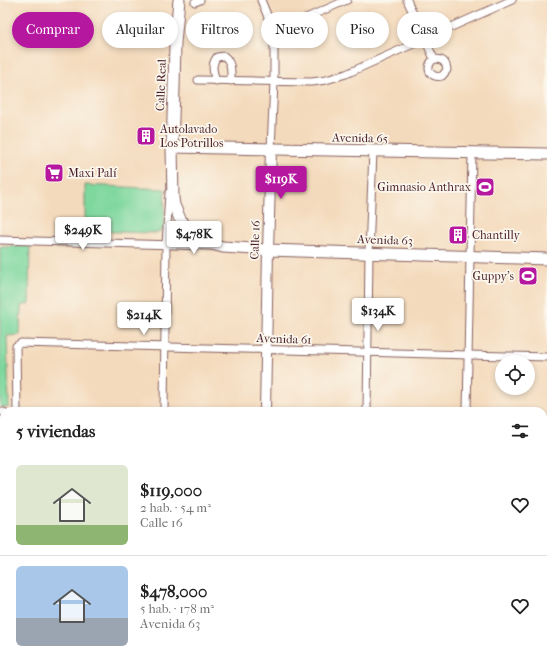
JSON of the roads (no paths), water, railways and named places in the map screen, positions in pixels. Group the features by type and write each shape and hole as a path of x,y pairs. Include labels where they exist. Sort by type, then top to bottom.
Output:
{"main road":[{"name":"Calle Real","path":"172,147 175,43 179,0"},
{"name":"Avenida 65","path":"172,147 547,154"},
{"name":"Avenida 63","path":"172,147 173,198 177,212 184,225 195,235 208,243 223,246 268,250 547,259"}],"street":[{"name":"Calle 16","path":"261,0 266,12"},
{"path":"320,12 347,0"},
{"path":"407,0 412,12"},
{"path":"452,27 512,0"},
{"name":"Calle 16","path":"265,407 274,48"},
{"path":"198,80 312,82 326,80 346,74 404,48"},
{"path":"428,48 434,59"},
{"path":"216,81 213,64 217,56 224,56 229,60 232,81"},
{"path":"164,407 166,245 172,147"},
{"path":"367,407 369,253 373,151"},
{"path":"467,407 472,153"},
{"name":"Avenida 63","path":"0,240 223,246"},
{"name":"Avenida 61","path":"17,407 16,346 21,343 547,357"}],"place":[{"name":"Autolavado Los Potrillos","path":"146,136"},
{"name":"Maxi Palí","path":"54,173"},
{"name":"Gimnasio Anthrax","path":"485,187"},
{"name":"Chantilly","path":"458,235"},
{"name":"Guppy's","path":"528,276"}]}
